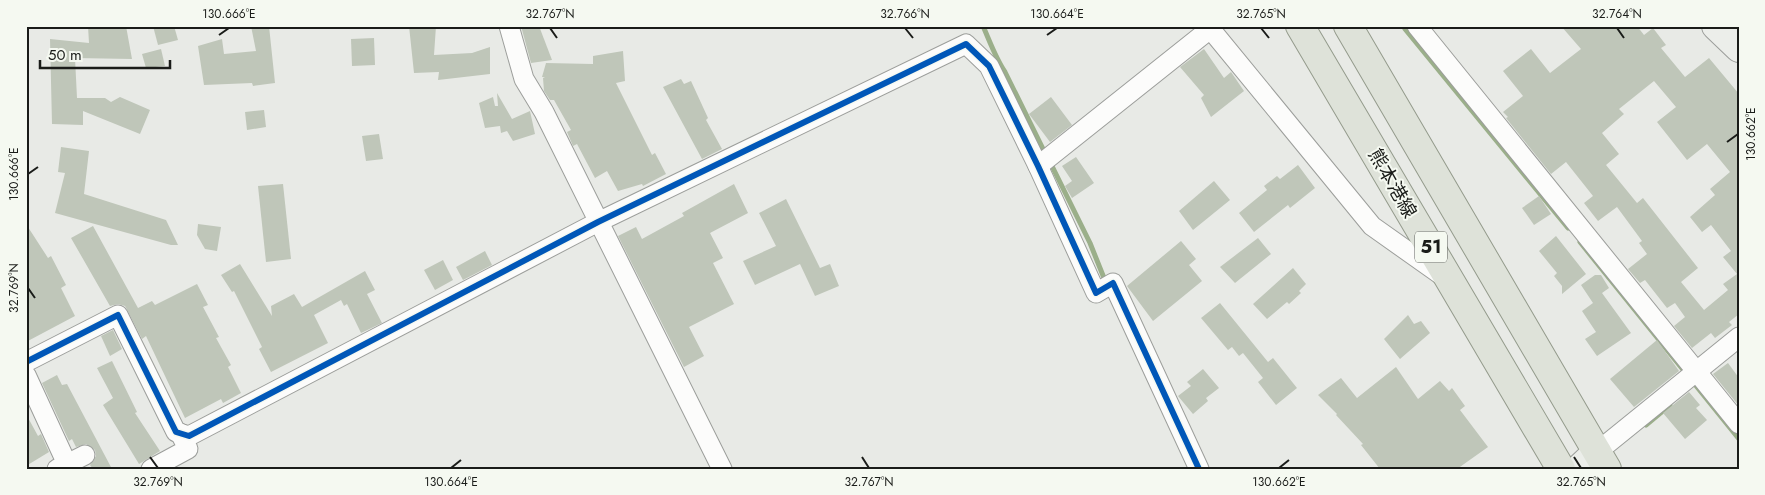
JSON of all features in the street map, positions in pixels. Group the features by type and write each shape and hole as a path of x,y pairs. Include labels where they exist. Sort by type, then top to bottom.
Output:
{"main road":[{"name":"熊本港線","path":"1300,26 1561,469"},
{"name":"51","path":"1348,26 1594,463"},
{"path":"1716,26 1739,48"}],"street":[{"path":"509,26 524,79 544,112 722,469"},
{"path":"1417,26 1739,424"},
{"path":"1038,166 1209,28 1372,226 1451,282"},
{"path":"26,362 118,315 176,432 189,436 598,222 966,44 989,66 1038,166 1096,293 1113,283 1199,469"},
{"path":"1594,463 1696,371 1739,337"},
{"path":"26,375 62,466 85,455"},
{"path":"151,469 188,449 180,433"}],"building":[{"path":"88,26 126,26 132,59 75,58 77,98 105,98 111,102 120,97 150,110 140,134 83,111 83,125 52,124 50,39 89,43"},
{"path":"153,26 174,26 178,40 158,45"},
{"path":"251,26 269,26 275,83 253,86 252,83 204,85 198,46 222,39 224,54 256,51"},
{"path":"409,26 436,26 434,55 472,53 490,47 490,74 438,80 439,72 414,73"},
{"path":"521,26 539,26 552,60 531,63"},
{"path":"1561,26 1637,26 1644,35 1653,28 1666,45 1661,48 1685,77 1709,58 1739,94 1739,314 1729,322 1732,325 1715,338 1711,333 1692,348 1674,326 1685,317 1675,303 1667,308 1645,280 1640,283 1628,269 1647,254 1639,243 1642,241 1617,207 1598,221 1584,203 1593,196 1566,162 1551,174 1503,112 1523,96 1503,71 1531,49 1550,73 1581,49","holes":["1654,81 1676,107 1657,122 1687,160 1707,144 1730,172 1710,189 1715,195 1690,217 1702,232 1711,225 1731,251 1723,257 1737,274 1723,284 1728,290 1704,310 1681,282 1698,268 1643,198 1637,203 1606,165 1619,154 1602,133 1624,114 1619,109"]},
{"path":"374,38 375,65 352,66 351,39"},
{"path":"161,49 165,66 146,68 142,54"},
{"path":"1204,49 1224,78 1231,72 1244,91 1211,117 1201,98 1204,95 1180,67"},
{"path":"623,51 625,81 616,83 652,155 655,153 666,174 643,186 642,184 618,191 607,171 595,178 577,144 573,146 567,132 571,130 554,100 550,100 544,91 543,78 545,77 542,77 546,63 593,64 593,56"},
{"path":"681,79 684,84 691,81 708,118 706,120 722,149 702,159 663,87"},
{"path":"497,93 512,119 530,111 535,134 513,141 507,131 501,133 500,126 485,128 479,103 493,97 495,106 498,106"},
{"path":"1051,97 1072,125 1050,142 1029,114"},
{"path":"264,110 266,127 247,130 245,112"},
{"path":"379,134 383,159 366,161 362,136"},
{"path":"61,147 89,151 84,194 166,220 178,245 171,245 55,213 65,173 58,172"},
{"path":"1076,157 1094,183 1072,198 1065,186 1072,181 1062,166"},
{"path":"1298,165 1315,188 1290,208 1288,205 1254,232 1239,213 1267,190 1264,186 1277,176 1280,179"},
{"path":"1214,181 1230,200 1193,230 1179,211"},
{"path":"283,184 291,259 266,262 258,186"},
{"path":"734,184 748,213 710,233 723,258 713,263 734,304 689,327 704,356 684,367 618,236 636,227 642,239 684,216 682,213"},
{"path":"1539,196 1551,214 1534,225 1522,208"},
{"path":"786,199 820,268 830,264 839,286 815,296 800,264 755,285 743,261 776,246 759,213"},
{"path":"26,224 48,258 51,256 66,285 61,288 75,316 26,342"},
{"path":"198,224 221,227 217,251 205,249 197,235"},
{"path":"93,226 138,308 152,301 155,305 197,284 208,305 203,307 219,337 216,338 231,365 228,367 241,393 223,403 221,399 185,418 146,336 142,339 125,306 118,304 110,306 71,238"},
{"path":"1556,236 1586,274 1562,294 1562,286 1554,276 1557,273 1539,251"},
{"path":"1258,238 1271,254 1235,283 1220,267"},
{"path":"1181,241 1196,259 1189,265 1202,281 1153,321 1127,286"},
{"path":"485,251 492,265 463,280 456,267"},
{"path":"443,260 453,280 435,290 424,270"},
{"path":"240,264 272,316 271,306 294,294 302,307 365,271 375,290 367,294 382,323 361,333 347,304 344,306 341,300 314,315 328,343 271,372 259,349 262,347 234,291 232,292 221,275"},
{"path":"1293,268 1306,284 1299,291 1301,293 1289,304 1287,302 1267,319 1253,304"},
{"path":"1595,275 1601,275 1609,288 1602,293 1631,333 1597,356 1585,339 1596,332 1582,311 1593,303 1581,285"},
{"path":"1220,303 1268,362 1273,358 1297,388 1276,405 1258,382 1263,378 1243,353 1239,356 1232,347 1228,350 1201,318"},
{"path":"1408,315 1414,324 1421,321 1430,333 1400,359 1384,339"},
{"path":"113,330 122,349 110,356 101,336"},
{"path":"1657,340 1679,371 1634,407 1610,379"},
{"path":"112,361 137,412 135,413 160,451 139,464 103,405 113,398 97,368"},
{"path":"1728,363 1739,378 1739,406 1713,374"},
{"path":"1396,367 1418,399 1440,381 1449,391 1452,388 1465,406 1460,410 1488,447 1457,469 1380,469 1361,445 1363,444 1318,395 1341,378 1357,398"},
{"path":"1203,369 1219,388 1206,398 1208,401 1193,414 1178,396 1191,386 1187,382"},
{"path":"57,375 62,385 67,384 112,469 93,469 90,465 96,456 95,450 86,444 76,447 72,439 69,441 42,383"},
{"path":"1689,392 1700,405 1696,408 1707,420 1685,439 1663,413"},
{"path":"26,414 38,436 41,434 49,452 26,466"}],"waterway":[{"path":"983,26 1046,155"},
{"path":"1405,29 1568,228"},
{"path":"1050,162 1090,243 1106,283"},
{"path":"1580,242 1739,439"},
{"path":"1646,425 1670,405"}],"cycle path":[{"path":"26,362 118,315 176,432 189,436 598,222 966,44 989,66 1038,166 1096,293 1113,283 1199,469"}]}
